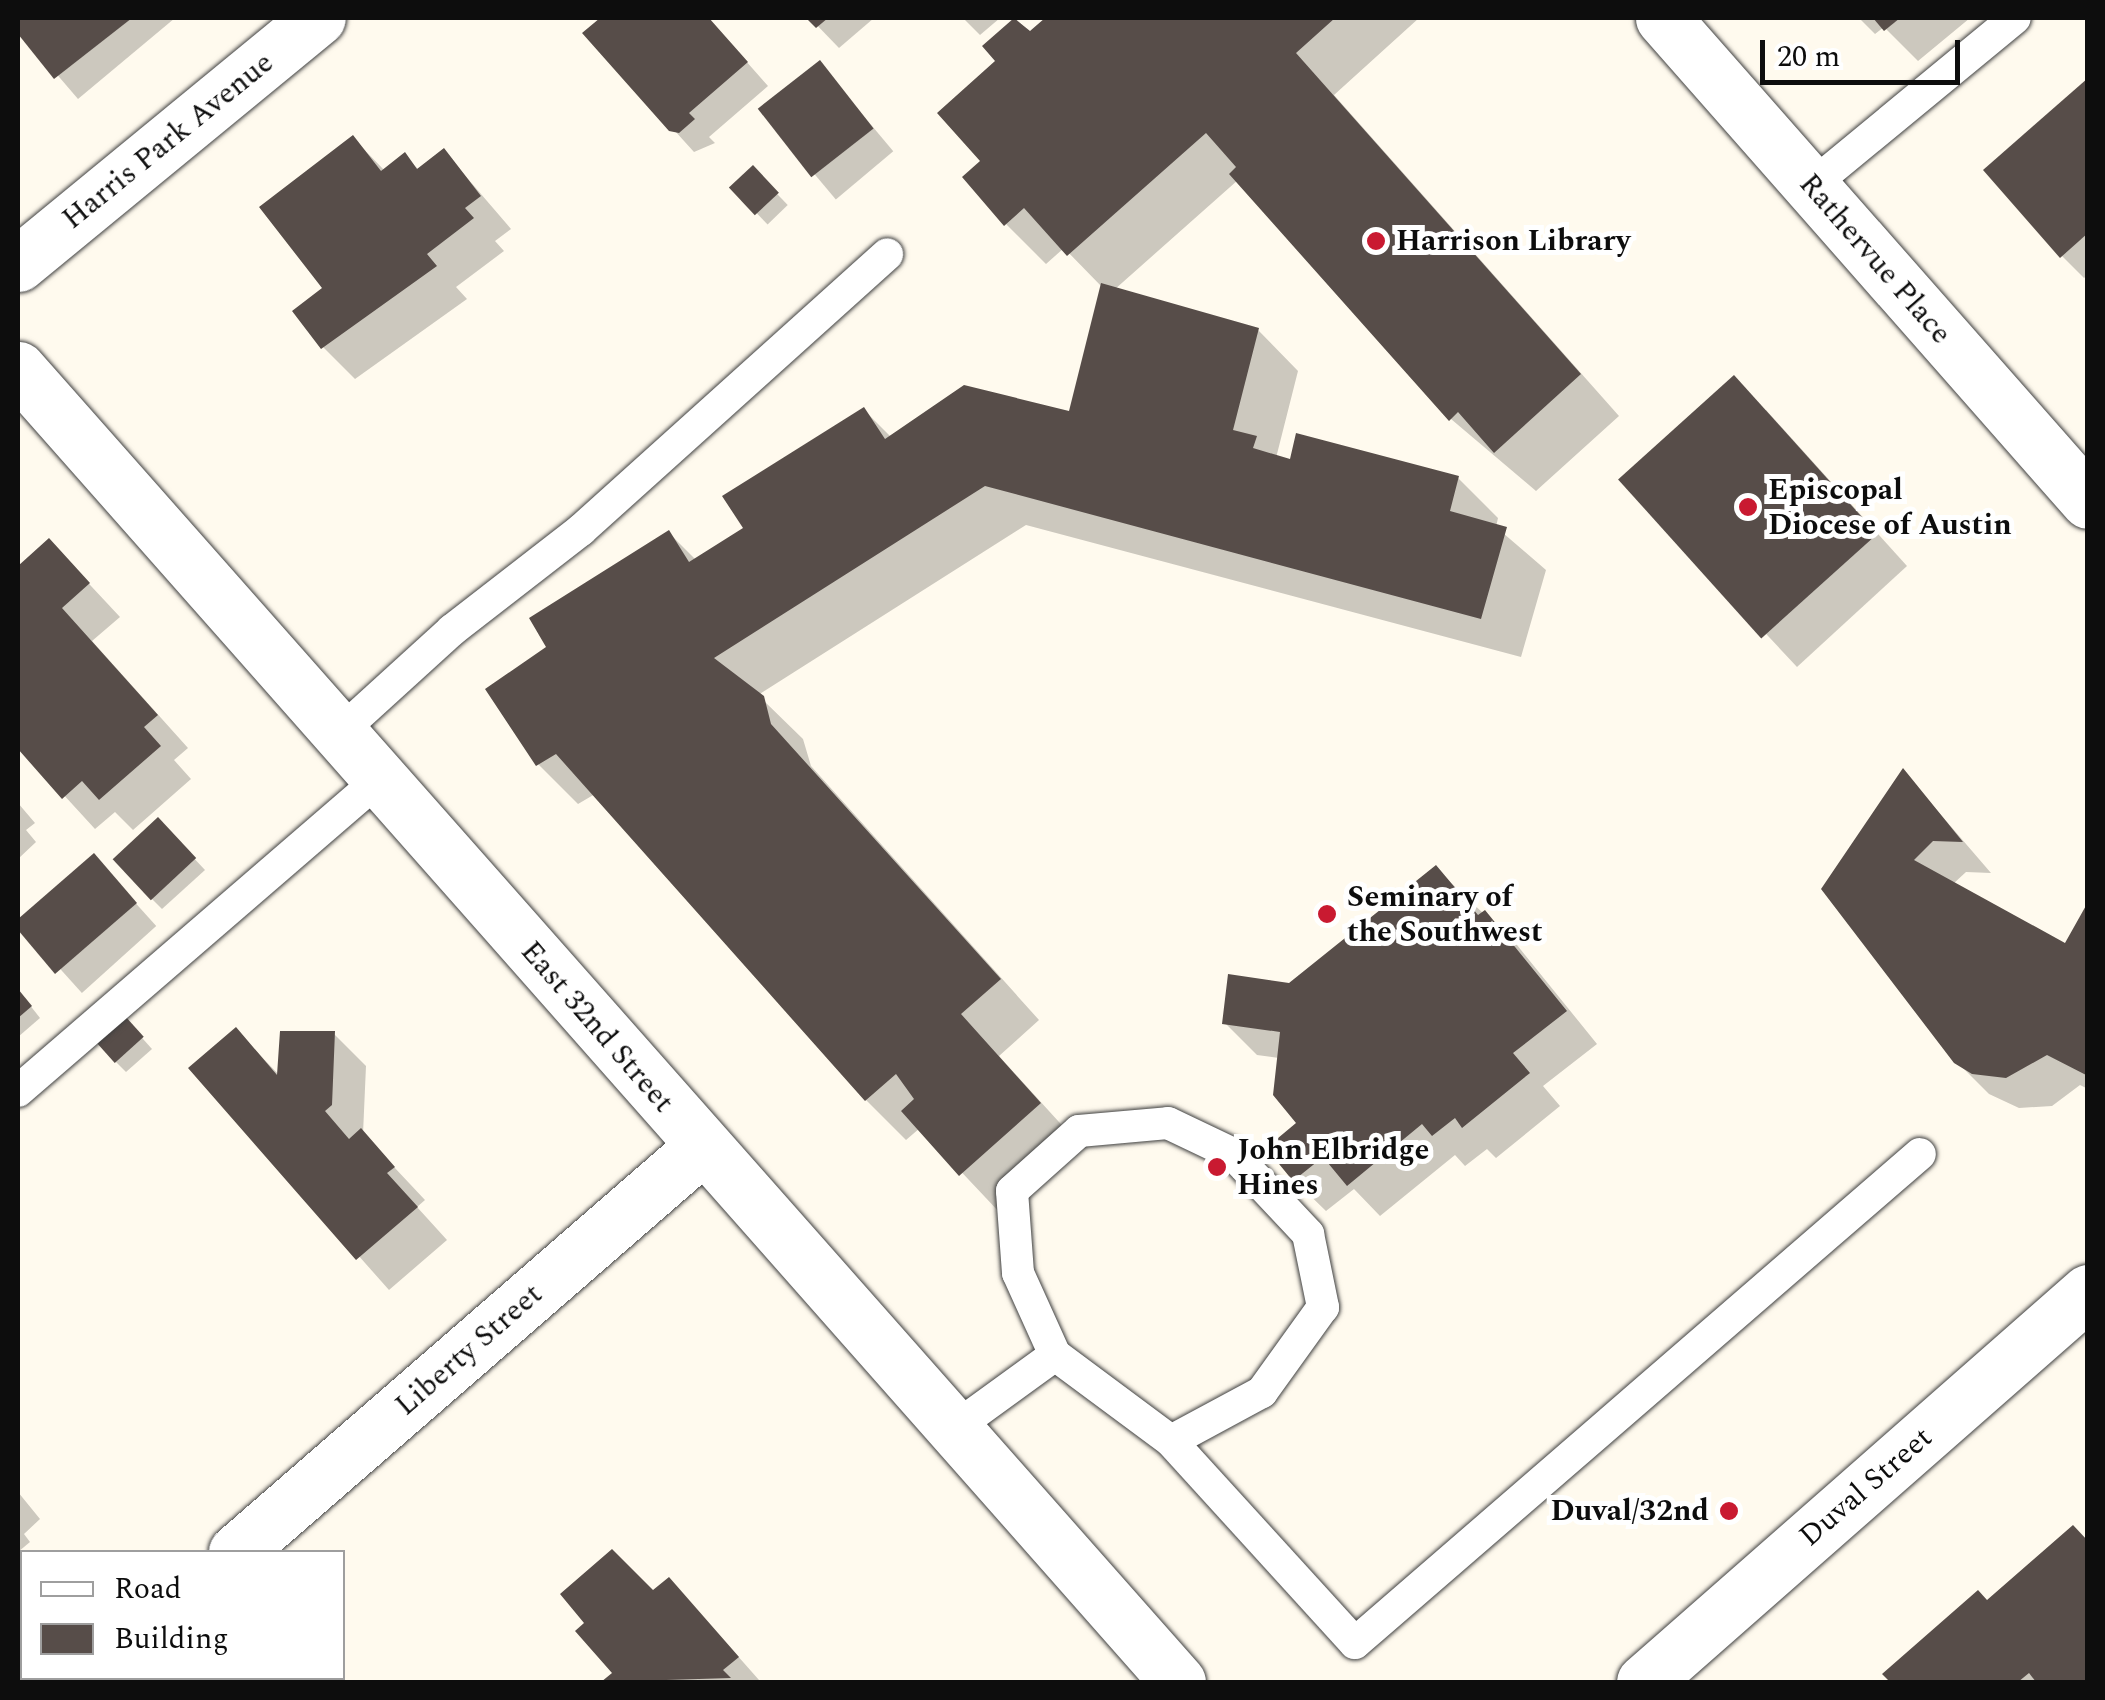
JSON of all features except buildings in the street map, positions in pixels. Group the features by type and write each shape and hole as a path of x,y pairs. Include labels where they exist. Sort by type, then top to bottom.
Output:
{"street":[{"name":"Harris Park Avenue","path":"18,264 318,18"},
{"name":"Rathervue Place","path":"1663,18 2088,501"},
{"name":"East 32nd Street","path":"22,383 339,733 1178,1682"},
{"name":"Liberty Street","path":"238,1550 702,1147"},
{"name":"Duval Street","path":"1644,1682 2088,1292"}],"lane":[{"path":"1811,186 2015,18"},
{"path":"339,733 452,630 581,530 887,254"},
{"path":"18,1091 379,779"},
{"path":"1171,1441 1262,1392 1323,1308 1308,1234 1233,1154 1168,1123 1079,1131 1012,1191 1018,1272 1056,1355 1171,1441 1355,1643 1920,1154"},
{"path":"953,1429 1056,1355"}],"place":[{"name":"Harrison Library","path":"1376,241"},
{"name":"Episcopal Diocese of Austin","path":"1748,507"},
{"name":"Seminary of the Southwest","path":"1327,914"},
{"name":"John Elbridge Hines","path":"1217,1167"},
{"name":"Duval/32nd","path":"1729,1511"}]}
